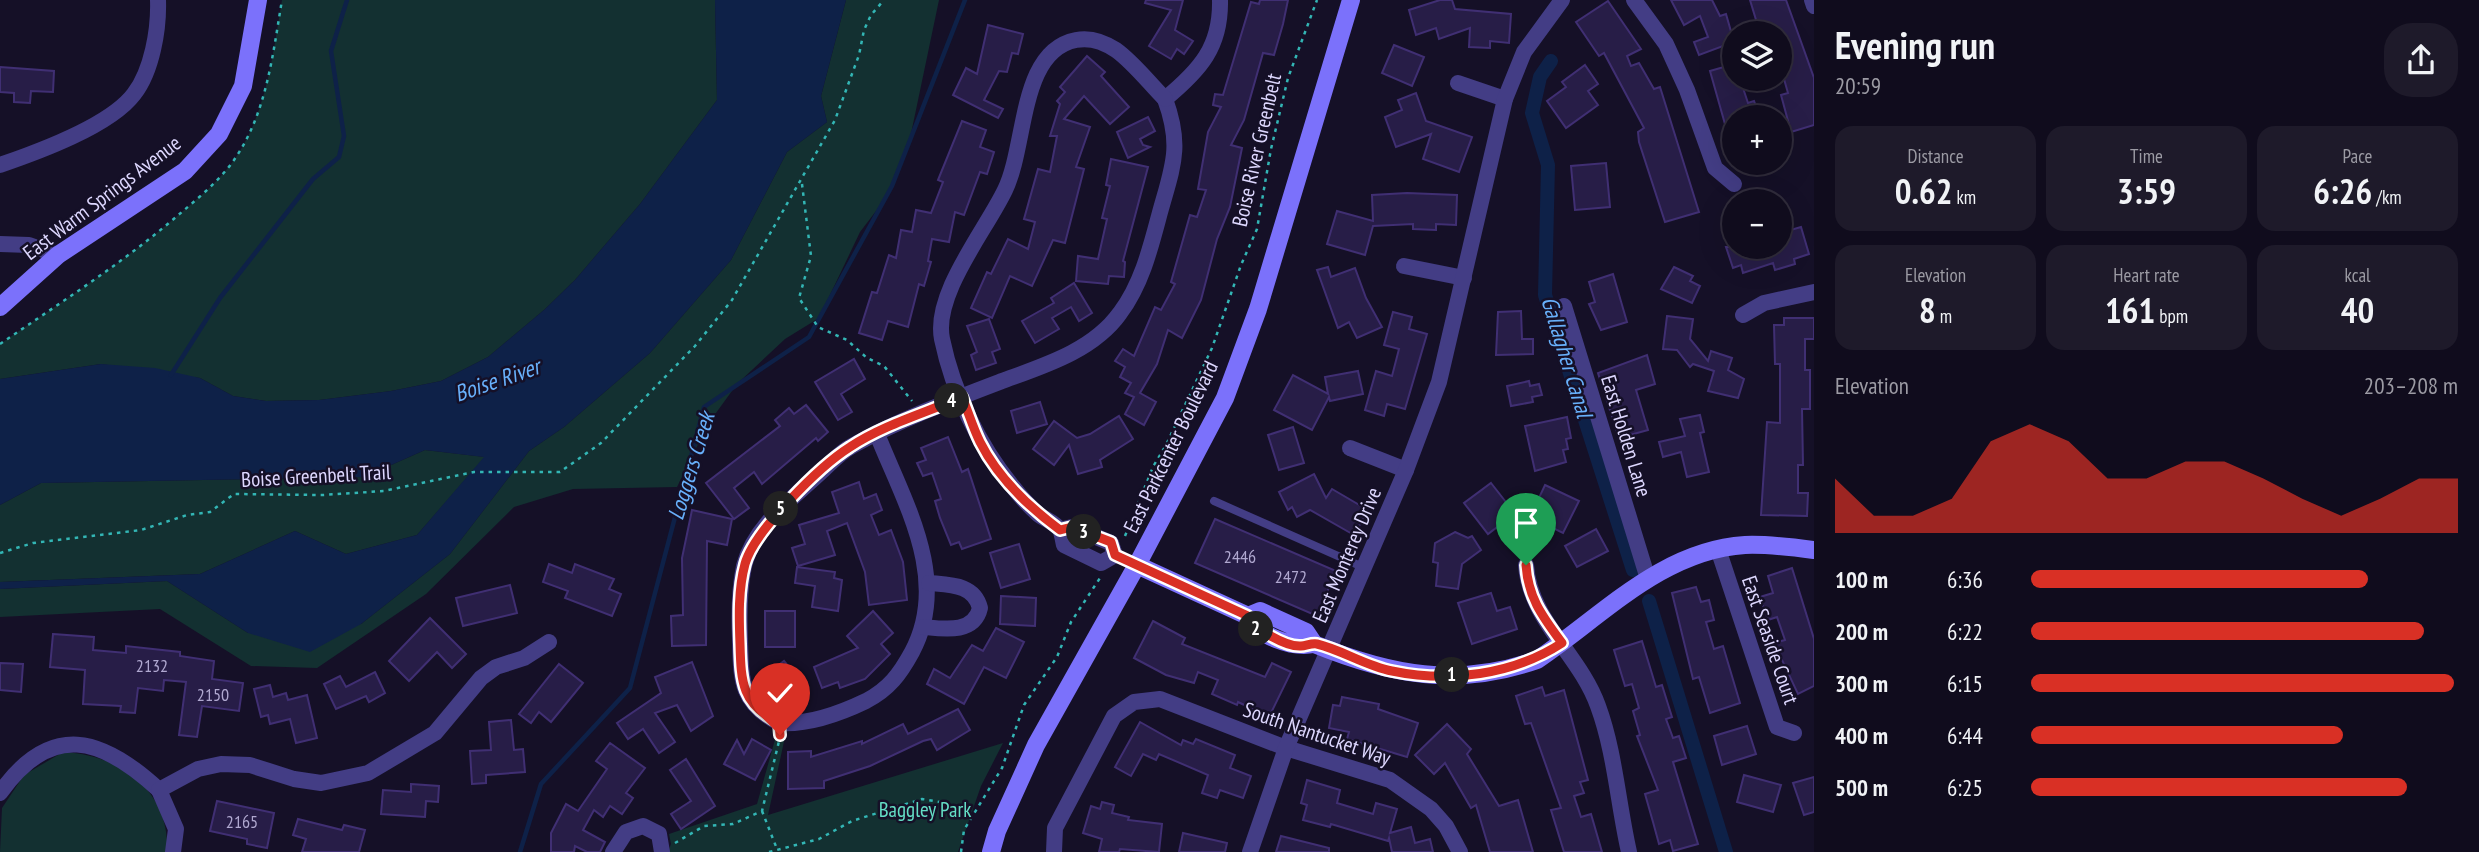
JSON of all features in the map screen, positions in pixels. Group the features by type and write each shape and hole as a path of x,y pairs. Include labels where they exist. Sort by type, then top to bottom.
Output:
{"street":[{"path":"0,164 38,150 120,109 135,93 146,71 158,0"},
{"name":"East Warm Springs Avenue","path":"0,307 58,256 185,171 219,134 243,86 258,0"},
{"path":"1165,99 1196,73 1212,47 1221,21 1220,0"},
{"name":"East Parkcenter Boulevard","path":"991,852 997,831 1037,745 1137,565 1225,398 1258,309 1351,0"},
{"name":"East Monterey Drive","path":"1250,852 1322,647 1365,568 1439,382 1505,99 1524,52 1562,0"},
{"path":"1634,0 1667,44 1715,168 1734,184"},
{"path":"1812,0 1814,6"},
{"path":"877,434 920,542 929,583 924,626 891,687 856,706 792,724 779,723 751,704 742,683 739,606 745,564 756,539 773,517 849,447 877,434 962,397 1064,358 1095,337 1119,314 1146,265 1176,153 1176,127 1165,99 1116,51 1097,40 1067,42 1041,62 1034,77 1021,143 1006,187 954,279 944,312 941,335 948,366 962,397 981,443 1036,512 1060,530 1064,545 1101,563 1115,555 1248,616 1254,628 1299,647 1322,647 1393,671 1446,676 1515,667 1537,660 1648,579 1717,549 1757,545 1814,550"},
{"path":"1458,83 1505,99"},
{"path":"0,244 29,245 58,256"},
{"path":"1404,266 1464,278"},
{"path":"1743,315 1764,303 1814,292"},
{"name":"East Holden Lane","path":"1564,306 1648,579"},
{"name":"East Monterey Drive","path":"1350,447 1406,470"},
{"name":"East Seaside Court","path":"1717,549 1777,727 1794,733"},
{"path":"1526,565 1527,586 1534,605 1581,671 1599,707 1629,852"},
{"path":"924,626 959,628 971,624 981,608 978,598 968,589 929,583"},
{"path":"159,790 198,769 221,764 250,765 294,779 321,783 368,773 435,733 481,678 496,667 524,658 549,642"},
{"name":"South Nantucket Way","path":"1054,852 1055,828 1114,716 1134,702 1160,699 1286,748 1390,780 1413,794 1446,826 1460,852"},
{"path":"0,793 23,765 47,750 74,743 101,748 132,765 159,790 176,829 173,852"},
{"path":"613,852 626,832 637,826 646,827 659,834 662,849"}],"lane":[{"path":"1214,501 1365,568"}],"path":[{"path":"884,0 871,15 835,120 801,181 811,256 799,299 818,327 848,340 867,358 884,366 916,406"},
{"name":"Boise River Greenbelt","path":"1125,536 1153,467 1212,348 1241,265 1257,229 1271,149 1288,78 1317,0"},
{"name":"Boise Greenbelt Trail","path":"0,553 33,543 141,530 187,515 210,512 234,494 323,495 384,491 474,472 560,472 601,443 695,346 732,300 801,181"},
{"path":"961,852 961,839 971,816 1002,768 1024,705 1056,657 1071,622 1100,578"},
{"path":"777,849 762,811 768,779 779,749 779,723"},
{"path":"769,852 818,839 852,821 922,799 951,804 971,816"},
{"path":"662,849 704,826 733,824 762,811"}],"green space":[{"path":"282,0 715,0 717,100 640,204 575,280 488,357 441,381 391,391 319,400 266,401 233,396 200,378 101,364 0,379 0,344 134,251 200,196 236,157 247,139 262,101"},
{"path":"846,0 939,0 908,148 889,194 860,232 819,318 785,339 737,384 708,424 677,487 573,489 514,507 426,594 317,668 251,666 160,609 0,617 0,589 167,581 248,633 361,624 450,554 529,451 564,427 650,353 731,260 787,152 827,122 821,96"},
{"path":"425,450 485,457 417,535 346,554 295,531 200,574 0,582 0,505 41,483 364,477"},
{"name":"Baggley Park","path":"776,736 785,737 768,815 1003,743 981,786 958,852 668,852 671,844 669,834 757,804"},
{"path":"63,752 104,760 138,780 151,794 160,811 166,830 167,852 0,852 2,808 24,775"}],"water":[{"name":"Boise River","path":"715,0 846,0 821,96 827,122 787,152 731,260 650,353 564,427 529,451 450,554 361,624 310,652 248,633 167,581 0,589 0,582 200,574 295,531 346,554 417,535 484,457 425,450 364,477 41,483 0,505 0,379 101,364 155,368 200,378 233,396 266,401 319,400 391,391 441,381 488,357 575,280 640,204 717,100"}],"building":[{"path":"1146,0 1183,0 1175,30 1193,41 1184,54 1177,49 1171,59 1149,46 1171,10 1145,3"},
{"path":"1260,0 1288,0 1283,24 1274,55 1263,53 1244,120 1231,145 1242,148 1230,207 1217,239 1201,300 1182,338 1168,330 1157,364 1140,393 1156,402 1144,425 1125,414 1134,397 1125,393 1131,383 1120,377 1125,367 1115,361 1123,349 1134,356 1155,307 1161,310 1175,284 1171,282 1190,215 1197,217 1206,190 1198,189 1208,132 1221,107 1213,105 1215,94 1223,95 1251,2 1259,4"},
{"path":"1440,0 1452,0 1455,9 1511,14 1509,43 1490,41 1490,48 1469,47 1470,28 1439,39 1436,28 1416,35 1409,10"},
{"path":"1671,0 1712,0 1720,16 1726,14 1728,21 1722,21 1722,46 1699,55 1694,42 1708,37 1700,16 1684,25"},
{"path":"1750,0 1786,0 1814,78 1814,125 1792,132 1792,105 1784,105 1781,95 1792,91 1792,21 1756,21"},
{"path":"1608,1 1641,49 1627,56 1631,66 1639,63 1654,89 1660,87 1699,212 1665,222 1639,142 1638,132 1644,128 1604,53 1599,56 1576,22"},
{"path":"988,25 1023,34 1018,54 1012,53 1007,72 999,71 984,100 1003,109 998,118 953,95 966,68 977,74"},
{"path":"1394,45 1424,57 1412,86 1382,73"},
{"path":"1087,56 1105,72 1101,76 1129,107 1110,124 1084,96 1064,119 1090,127 1076,167 1084,169 1065,243 1053,240 1032,286 1010,276 992,318 971,308 987,272 991,274 1008,239 1028,249 1035,222 1024,219 1038,169 1050,172 1057,136 1050,136 1060,104 1057,101 1065,92 1060,87"},
{"path":"1585,65 1598,84 1588,91 1598,105 1566,128 1547,101 1566,87 1562,82"},
{"path":"0,67 54,71 53,92 31,91 30,103 14,102 14,93 0,92"},
{"path":"1722,68 1722,91 1744,91 1748,103 1754,101 1756,105 1722,105 1722,114 1710,71"},
{"path":"1416,93 1426,121 1472,137 1459,172 1423,159 1431,134 1396,147 1385,117 1402,110 1398,100"},
{"path":"1148,117 1155,131 1140,139 1143,145 1150,147 1128,158 1117,132"},
{"path":"962,121 986,130 980,147 994,152 987,174 980,172 964,215 955,212 949,242 932,239 928,261 931,262 924,286 919,284 908,327 888,321 882,340 859,333 872,292 877,293 889,255 896,258 901,230 912,232 916,210 931,213 943,182 938,180"},
{"path":"1111,159 1148,167 1123,261 1124,277 1109,276 1108,284 1076,281 1078,256 1098,259 1107,219 1102,218 1110,186 1106,185"},
{"path":"1606,163 1610,207 1575,210 1571,166"},
{"path":"1372,195 1457,195 1456,225 1436,224 1436,230 1413,229 1413,224 1373,226 1365,255 1327,244 1337,211 1373,221"},
{"path":"1801,227 1809,254 1794,259 1795,264 1775,270 1773,263 1743,273 1741,265 1733,268 1730,259 1792,259 1792,230"},
{"path":"1328,267 1331,277 1355,268 1366,298 1382,327 1357,338 1349,322 1338,328 1317,270"},
{"path":"1674,267 1693,276 1690,281 1700,286 1692,303 1661,289"},
{"path":"1613,274 1627,322 1601,330 1589,304 1595,302 1589,282"},
{"path":"1074,283 1092,313 1079,321 1071,307 1052,318 1059,329 1035,343 1022,321 1054,303 1051,298"},
{"path":"1521,311 1522,339 1533,339 1533,354 1496,355 1498,312"},
{"path":"1393,312 1412,317 1409,329 1427,334 1405,409 1387,404 1384,416 1365,410 1376,371 1392,376 1399,349 1384,345"},
{"path":"1667,316 1693,319 1690,339 1708,361 1711,351 1732,358 1728,370 1744,379 1738,398 1708,391 1714,371 1693,364 1690,367 1677,350 1663,349"},
{"path":"1784,318 1814,318 1814,339 1805,339 1805,370 1810,370 1810,409 1802,409 1803,465 1798,465 1798,493 1808,493 1807,516 1761,515 1767,422 1780,423 1780,364 1775,364 1774,325 1784,325"},
{"path":"989,319 1000,349 992,352 996,363 976,370 971,355 977,352 967,326"},
{"path":"1647,355 1655,384 1636,390 1648,430 1619,438 1598,373"},
{"path":"854,359 865,379 841,394 852,412 838,420 815,382"},
{"path":"1358,371 1363,394 1330,401 1329,397 1312,430 1274,410 1293,375 1328,394 1325,377"},
{"path":"1529,381 1530,386 1539,384 1542,395 1532,397 1533,402 1511,406 1507,386"},
{"path":"1040,402 1047,424 1017,433 1011,411"},
{"path":"806,405 828,432 818,441 816,438 762,484 754,472 734,488 749,508 734,519 706,483 780,426 775,420 789,408 794,414"},
{"path":"1700,415 1704,432 1700,433 1709,472 1687,477 1681,452 1663,457 1659,442 1685,436 1680,419"},
{"path":"1119,416 1133,439 1100,460 1102,467 1078,474 1069,445 1054,465 1033,449 1054,421 1077,438 1090,434"},
{"path":"1567,417 1571,438 1566,439 1568,449 1563,450 1566,462 1535,471 1525,426"},
{"path":"1293,427 1304,463 1279,470 1268,435"},
{"path":"948,437 962,472 968,469 991,539 962,549 959,542 951,545 940,518 935,501 941,499 932,473 923,476 917,463 926,460 921,448"},
{"path":"1314,474 1326,498 1332,489 1368,510 1354,535 1310,510 1297,517 1292,507 1288,510 1279,492"},
{"path":"859,482 864,499 876,494 882,510 871,515 879,535 891,530 903,562 907,600 869,605 865,572 847,523 827,531 835,555 798,566 792,548 805,544 799,525 839,513 832,492"},
{"path":"1491,483 1509,506 1499,514 1505,521 1488,534 1464,503"},
{"path":"1545,485 1579,501 1563,533 1530,517"},
{"path":"692,510 732,519 727,545 707,541 706,645 672,646 671,616 683,615 682,558"},
{"path":"1215,519 1336,571 1317,616 1195,563"},
{"path":"1596,529 1608,551 1577,567 1565,546"},
{"path":"1455,532 1468,538 1472,536 1481,550 1462,564 1458,589 1436,586 1438,563 1433,562 1435,543"},
{"path":"1019,544 1030,579 1001,588 990,553"},
{"path":"549,564 572,573 575,564 614,579 609,589 621,594 612,616 565,598 568,591 543,582"},
{"path":"797,567 835,572 834,578 842,580 838,611 812,607 815,586 795,583"},
{"path":"1792,568 1814,639 1814,686 1798,694 1774,643 1785,640 1777,617 1768,620 1760,597 1773,593 1768,576"},
{"path":"510,585 517,613 463,626 456,598"},
{"path":"1696,587 1701,602 1709,600 1714,620 1706,622 1714,649 1723,646 1740,703 1710,713 1699,677 1693,679 1672,593"},
{"path":"1491,593 1497,611 1510,607 1517,629 1472,644 1458,603"},
{"path":"1001,596 1036,598 1035,626 1000,624"},
{"path":"765,611 795,611 795,647 765,647"},
{"path":"873,611 893,633 881,644 890,654 865,679 840,688 838,682 822,688 814,667 858,648 847,636"},
{"path":"430,618 466,654 452,668 437,652 409,681 389,661"},
{"path":"1153,621 1185,638 1182,644 1265,677 1272,663 1291,672 1269,717 1238,702 1237,705 1212,694 1218,680 1198,672 1194,683 1166,675 1134,658"},
{"path":"996,628 1024,642 1006,678 984,667 964,704 927,684 934,669 950,678 972,645 983,651"},
{"path":"53,634 94,637 93,650 126,653 126,646 180,652 180,656 214,661 212,679 243,683 239,711 202,706 197,737 179,735 186,682 164,680 163,691 138,688 135,713 120,712 121,706 83,704 85,670 50,667"},
{"path":"1642,641 1656,687 1662,685 1672,717 1666,719 1673,738 1679,736 1686,758 1673,762 1698,844 1673,851 1670,840 1659,844 1645,794 1658,790 1637,736 1640,735 1633,711 1639,708 1632,684 1625,686 1614,650"},
{"path":"784,661 807,689 788,704 766,675"},
{"path":"692,662 713,716 691,731 677,705 655,713 675,742 659,753 643,729 628,739 617,723 661,693 655,677"},
{"path":"0,663 23,664 21,692 0,690"},
{"path":"559,664 583,683 551,722 539,712 531,723 519,714"},
{"path":"375,672 385,693 369,702 366,696 336,709 324,684 340,676 346,687"},
{"path":"270,685 273,697 286,693 288,700 307,695 317,738 296,743 290,719 270,724 268,715 261,717 254,689"},
{"path":"1542,687 1545,696 1564,690 1588,780 1580,782 1584,793 1574,796 1581,817 1591,814 1602,852 1564,852 1551,810 1561,808 1531,723 1525,724 1516,696"},
{"path":"1342,697 1379,704 1378,709 1418,723 1407,757 1347,739 1349,732 1329,728 1333,705 1340,706"},
{"path":"958,709 970,730 937,750 931,739 923,741 870,766 824,781 824,788 788,789 788,752 811,751 811,757 862,741 862,744 903,724 908,734"},
{"path":"511,720 514,750 523,749 525,772 486,775 486,783 472,784 470,751 491,750 489,722"},
{"path":"1140,722 1181,745 1183,740 1193,744 1196,739 1235,755 1230,768 1251,776 1243,798 1220,790 1217,798 1202,793 1208,775 1159,754 1156,760 1143,754 1131,776 1115,767"},
{"path":"1447,724 1471,749 1467,754 1499,806 1518,800 1533,852 1490,852 1476,805 1471,808 1445,763 1434,774 1415,755"},
{"path":"1747,726 1756,754 1722,765 1714,736"},
{"path":"752,739 771,750 755,780 724,764 737,740 744,754"},
{"path":"610,743 645,768 626,793 633,798 622,814 610,806 603,817 594,810 583,830 605,842 600,852 587,852 575,846 574,852 551,852 551,833 566,804 578,811 607,769 596,761"},
{"path":"686,759 715,806 681,829 671,814 691,801 670,770"},
{"path":"1744,775 1781,785 1773,812 1737,802"},
{"path":"1814,777 1814,812 1804,815 1793,783"},
{"path":"1307,780 1340,790 1337,803 1373,814 1376,803 1397,809 1390,833 1411,827 1415,843 1430,839 1433,852 1392,852 1389,838 1388,841 1331,824 1330,827 1303,820 1307,805 1301,803"},
{"path":"411,784 439,786 438,802 426,801 425,817 381,814 383,790 411,792"},
{"path":"217,801 274,813 267,848 247,844 247,839 210,831"},
{"path":"1102,802 1114,805 1112,813 1129,817 1128,820 1162,824 1159,852 1120,849 1119,852 1099,852 1102,839 1083,833 1091,806 1100,809"},
{"path":"298,819 342,830 344,825 365,830 359,852 302,852 306,839 293,835"},
{"path":"1183,833 1227,843 1225,852 1179,852"},
{"path":"1281,836 1329,848 1329,852 1276,852"}],"waterway":[{"path":"171,375 220,298 313,179 339,157 344,136 331,51 347,0"},
{"name":"Loggers Creek","path":"520,852 541,784 630,688 704,407 809,337 892,186 965,0"},
{"name":"Gallagher Canal","path":"1551,61 1540,77 1532,113 1548,165 1545,295 1633,570"},
{"name":"Gallagher Canal","path":"1649,601 1726,852"}],"route":[{"path":"780,735 779,723 751,704 742,683 739,606 745,564 756,539 773,517 849,447 962,397 981,443 1013,487 1036,512 1060,530 1072,527 1111,542 1115,555 1248,616 1254,628 1299,647 1314,643 1352,659 1393,671 1446,676 1515,667 1537,660 1562,643 1534,605 1527,586 1526,565"}]}
